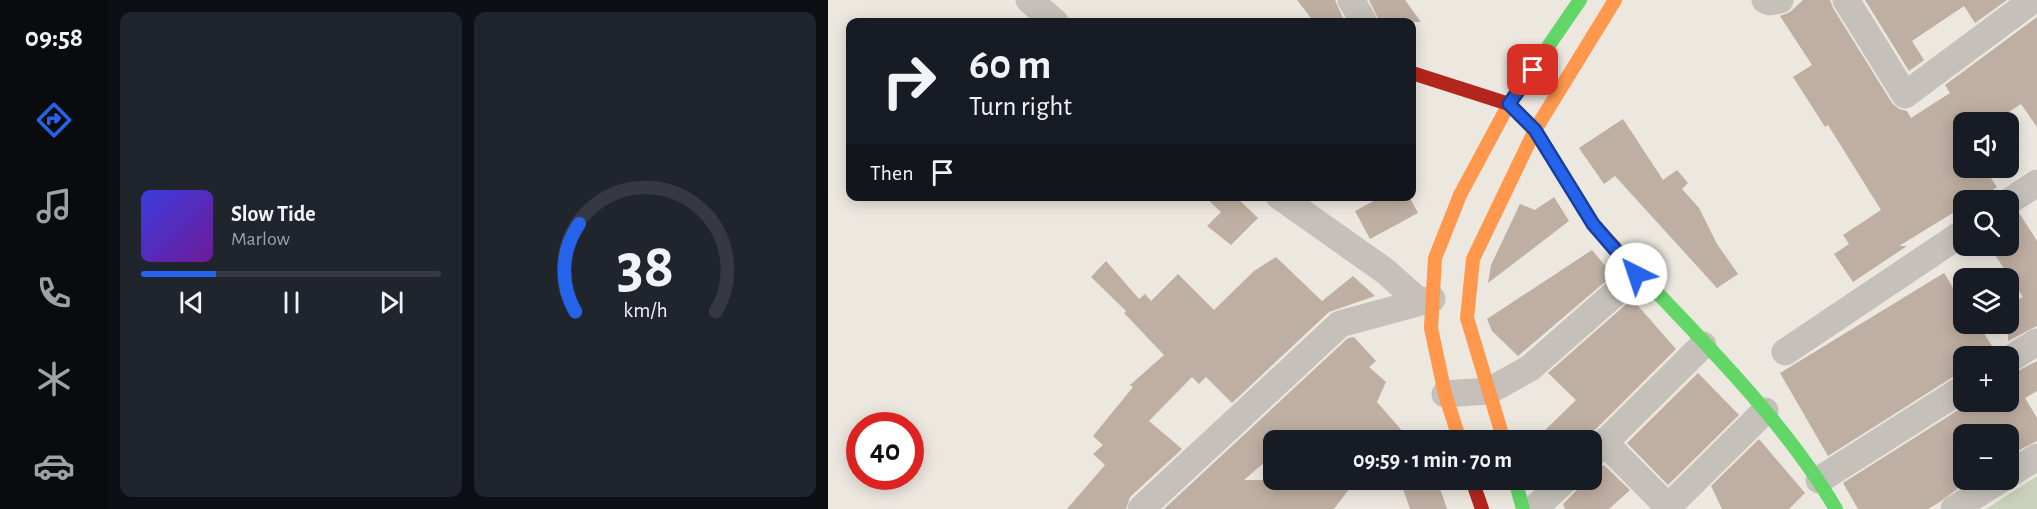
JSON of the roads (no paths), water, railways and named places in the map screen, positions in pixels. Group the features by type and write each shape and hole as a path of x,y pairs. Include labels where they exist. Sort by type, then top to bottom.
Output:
{"street":[{"path":"1029,0 1050,18"},
{"path":"1351,0 1362,18"},
{"path":"1456,430 1445,394 1426,300 1435,258 1460,195 1509,104 1580,0"},
{"path":"1501,430 1467,318 1473,258 1535,130 1615,0"},
{"path":"1765,0 1775,2 1780,0"},
{"path":"1846,0 1905,95 2033,0"},
{"path":"1416,74 1509,104 1535,130 1593,224 1636,274 1765,411 1819,480 1836,509"},
{"path":"2019,195 2037,183"},
{"path":"1286,201 1426,300"},
{"path":"1785,352 1953,239"},
{"path":"1445,394 1489,391 1530,368 1636,274"},
{"path":"1140,509 1340,324 1426,300"},
{"path":"2019,353 2037,342"},
{"path":"1602,444 1703,345"},
{"path":"1819,480 1953,395"},
{"path":"1602,451 1669,508 1765,411"},
{"path":"2019,468 2037,457"},
{"path":"1475,490 1482,509"},
{"path":"1518,490 1523,509"},
{"path":"1534,509 1554,490"},
{"path":"1954,509 1984,490"}]}
